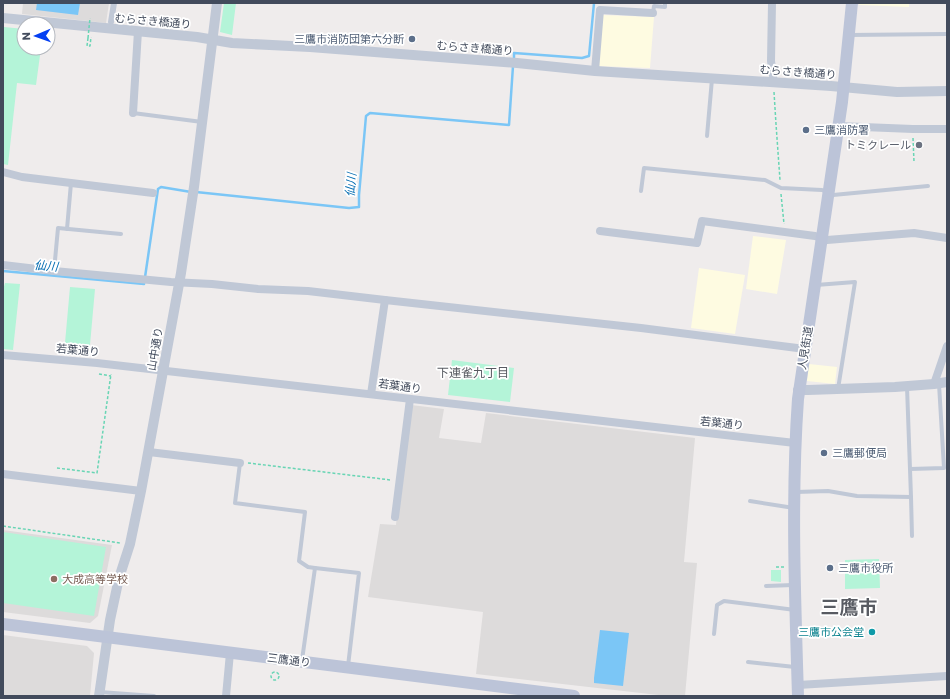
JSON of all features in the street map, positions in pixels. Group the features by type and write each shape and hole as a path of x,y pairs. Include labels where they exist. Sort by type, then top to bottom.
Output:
{"main road":[{"name":"人見街道","path":"798,691 795,610 794,492 798,390 838,126 852,3"},
{"name":"三鷹通り","path":"3,624 574,696"}],"street":[{"path":"111,22 114,3"},
{"name":"山中通り","path":"100,694 107,637 119,578 130,544 142,491 179,282 194,192 217,3"},
{"path":"772,3 771,61 774,83"},
{"path":"595,71 600,10 653,12"},
{"name":"むらさき橋通り","path":"3,18 197,37 232,43 310,47 595,71 843,87 897,92 947,91"},
{"path":"133,113 138,31"},
{"path":"838,126 947,129"},
{"path":"3,172 22,177 153,193"},
{"path":"600,231 698,243 702,221 815,236 827,240 914,233 947,238"},
{"path":"3,265 258,289 308,291 648,329 805,349"},
{"path":"371,394 385,300"},
{"path":"798,390 907,386 940,383 947,346"},
{"name":"若葉通り","path":"3,355 163,370 795,443"},
{"path":"395,517 410,399"},
{"path":"149,452 240,463"},
{"path":"3,474 142,491"},
{"path":"226,696 230,653"},
{"path":"798,691 947,676"}],"lane":[{"path":"653,12 654,6 665,6 666,3"},
{"path":"849,35 947,34"},
{"path":"707,136 712,79"},
{"path":"133,113 202,122"},
{"path":"642,191 644,168 765,180 781,188 822,190 833,195 928,186"},
{"path":"67,229 71,183"},
{"path":"54,271 58,228 121,234"},
{"path":"815,285 854,282 838,389"},
{"path":"910,469 944,468 940,383"},
{"path":"907,386 912,536"},
{"path":"240,463 235,503 305,512 298,561 308,567 359,573 348,668"},
{"path":"794,492 828,491 858,496 911,497"},
{"path":"750,501 794,508"},
{"path":"302,662 315,568"},
{"path":"766,586 795,585"},
{"path":"714,634 717,604 724,601 795,610"},
{"path":"748,662 797,667"},
{"path":"100,694 154,696"}],"path":[{"path":"90,18 87,46 90,46 91,33"},
{"path":"774,83 784,232"},
{"path":"913,129 914,162"},
{"path":"56,468 97,473 111,370"},
{"path":"99,374 111,376"},
{"path":"240,463 400,481"},
{"path":"3,526 130,544"},
{"path":"776,567 787,567"},
{"path":"279,668 279,675 278,679 272,680 271,674 273,672 279,675"}],"shaded area":[{"path":"23,3 109,3 106,23 56,18 56,16 22,14"},
{"path":"859,3 909,3 909,7 859,5"},
{"path":"602,15 654,17 650,68 598,66"},
{"path":"753,236 786,240 777,294 746,289"},
{"path":"699,268 745,275 735,334 691,328"},
{"path":"809,364 837,367 835,384 807,381"},
{"path":"411,405 444,409 439,438 481,443 486,413 695,438 684,562 697,563 685,696 667,696 476,674 483,612 368,597 380,524 396,525 400,481"},
{"name":"大成高等学校","path":"3,530 112,545 98,616 90,623 3,612"},
{"path":"3,635 87,646 94,653 90,696 3,696"}],"green space":[{"path":"224,3 236,3 232,35 220,32"},
{"path":"4,27 16,28 16,56 40,56 36,85 17,83 8,165 3,164"},
{"path":"5,283 20,284 13,350 3,349 3,290"},
{"path":"70,287 95,289 89,356 64,354"},
{"path":"452,360 514,368 510,402 448,395"},
{"name":"大成高等学校","path":"3,532 106,547 94,616 3,603"},
{"path":"879,559 880,588 845,589 845,560"},
{"path":"771,570 781,570 781,582 771,581"}],"water":[{"path":"37,3 80,3 78,15 36,10"},
{"path":"600,630 629,633 623,686 594,683"}],"waterway":[{"name":"仙川","path":"514,61 514,53 582,58 589,56 594,3"},
{"name":"仙川","path":"196,192 349,208 359,207 366,116 370,113 509,125 513,66"},
{"name":"仙川","path":"3,271 144,284 158,189 161,187 191,192"}],"place":[{"name":"三鷹市消防団第六分断","path":"412,39"},
{"name":"三鷹消防署","path":"806,130"},
{"name":"トミクレール","path":"919,145"},
{"name":"三鷹郵便局","path":"824,453"},
{"name":"三鷹市役所","path":"830,568"},
{"name":"大成高等学校","path":"54,579"},
{"name":"三鷹市公会堂","path":"872,632"}],"district":[{"name":"下連雀九丁目","path":"473,373"},
{"name":"三鷹市","path":"849,607"}]}
